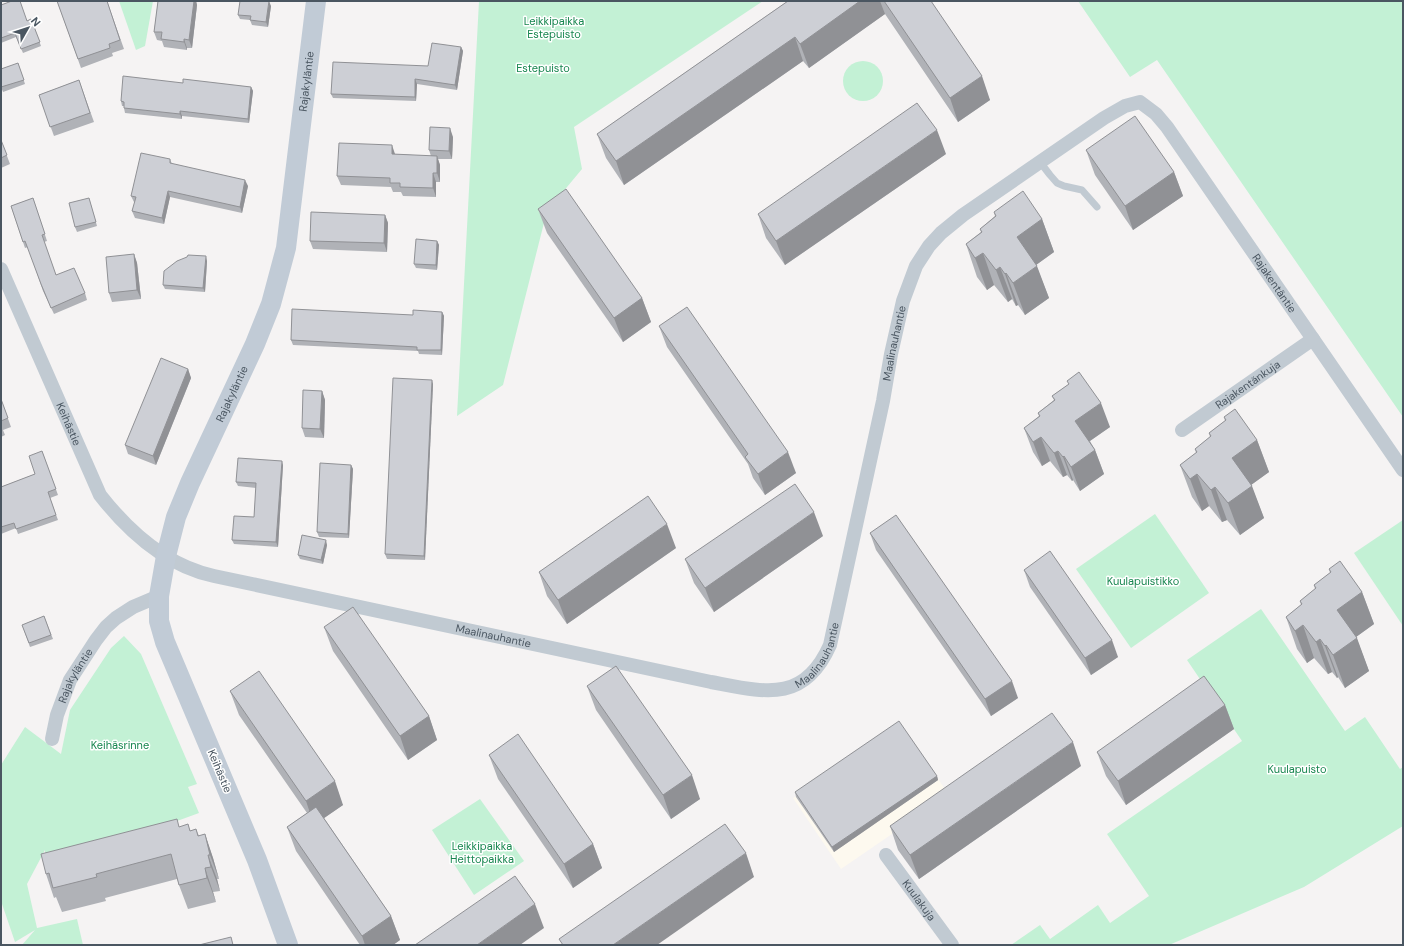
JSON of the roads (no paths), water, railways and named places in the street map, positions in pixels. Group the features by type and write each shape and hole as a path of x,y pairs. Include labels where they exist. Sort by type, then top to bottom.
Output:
{"street":[{"name":"Rajakyläntie","path":"52,739 56,715 70,680 96,640 106,627 116,618 133,607 159,596 166,556 176,517 255,344 273,297 286,248 316,1"},
{"name":"Maalinauhantie","path":"166,556 188,568 214,576 711,682 747,689 769,691 795,686 806,680 813,673 825,657 830,645 882,409 891,354 903,301 916,266 929,246 941,232 979,204 1104,118 1125,106 1140,102"},
{"name":"Rajakentäntie","path":"1140,102 1156,114 1167,127 1403,470"},
{"name":"Keihästie","path":"1,269 100,495 124,524 152,547 166,556"},
{"name":"Rajakentänkuja","path":"1182,430 1313,339"},
{"name":"Keihästie","path":"159,596 159,622 165,642 257,860 288,945"},
{"name":"Kuulakuja","path":"886,855 952,945"}],"lane":[{"path":"1040,162 1057,183 1082,190 1097,207"}],"park label":[{"name":"Leikkipaikka Estepuisto","path":"554,27"},
{"name":"Estepuisto","path":"543,68"},
{"name":"Kuulapuistikko","path":"1143,581"},
{"name":"Keihäsrinne","path":"120,745"},
{"name":"Kuulapuisto","path":"1297,769"},
{"name":"Leikkipaikka Heittopaikka","path":"482,852"}]}
